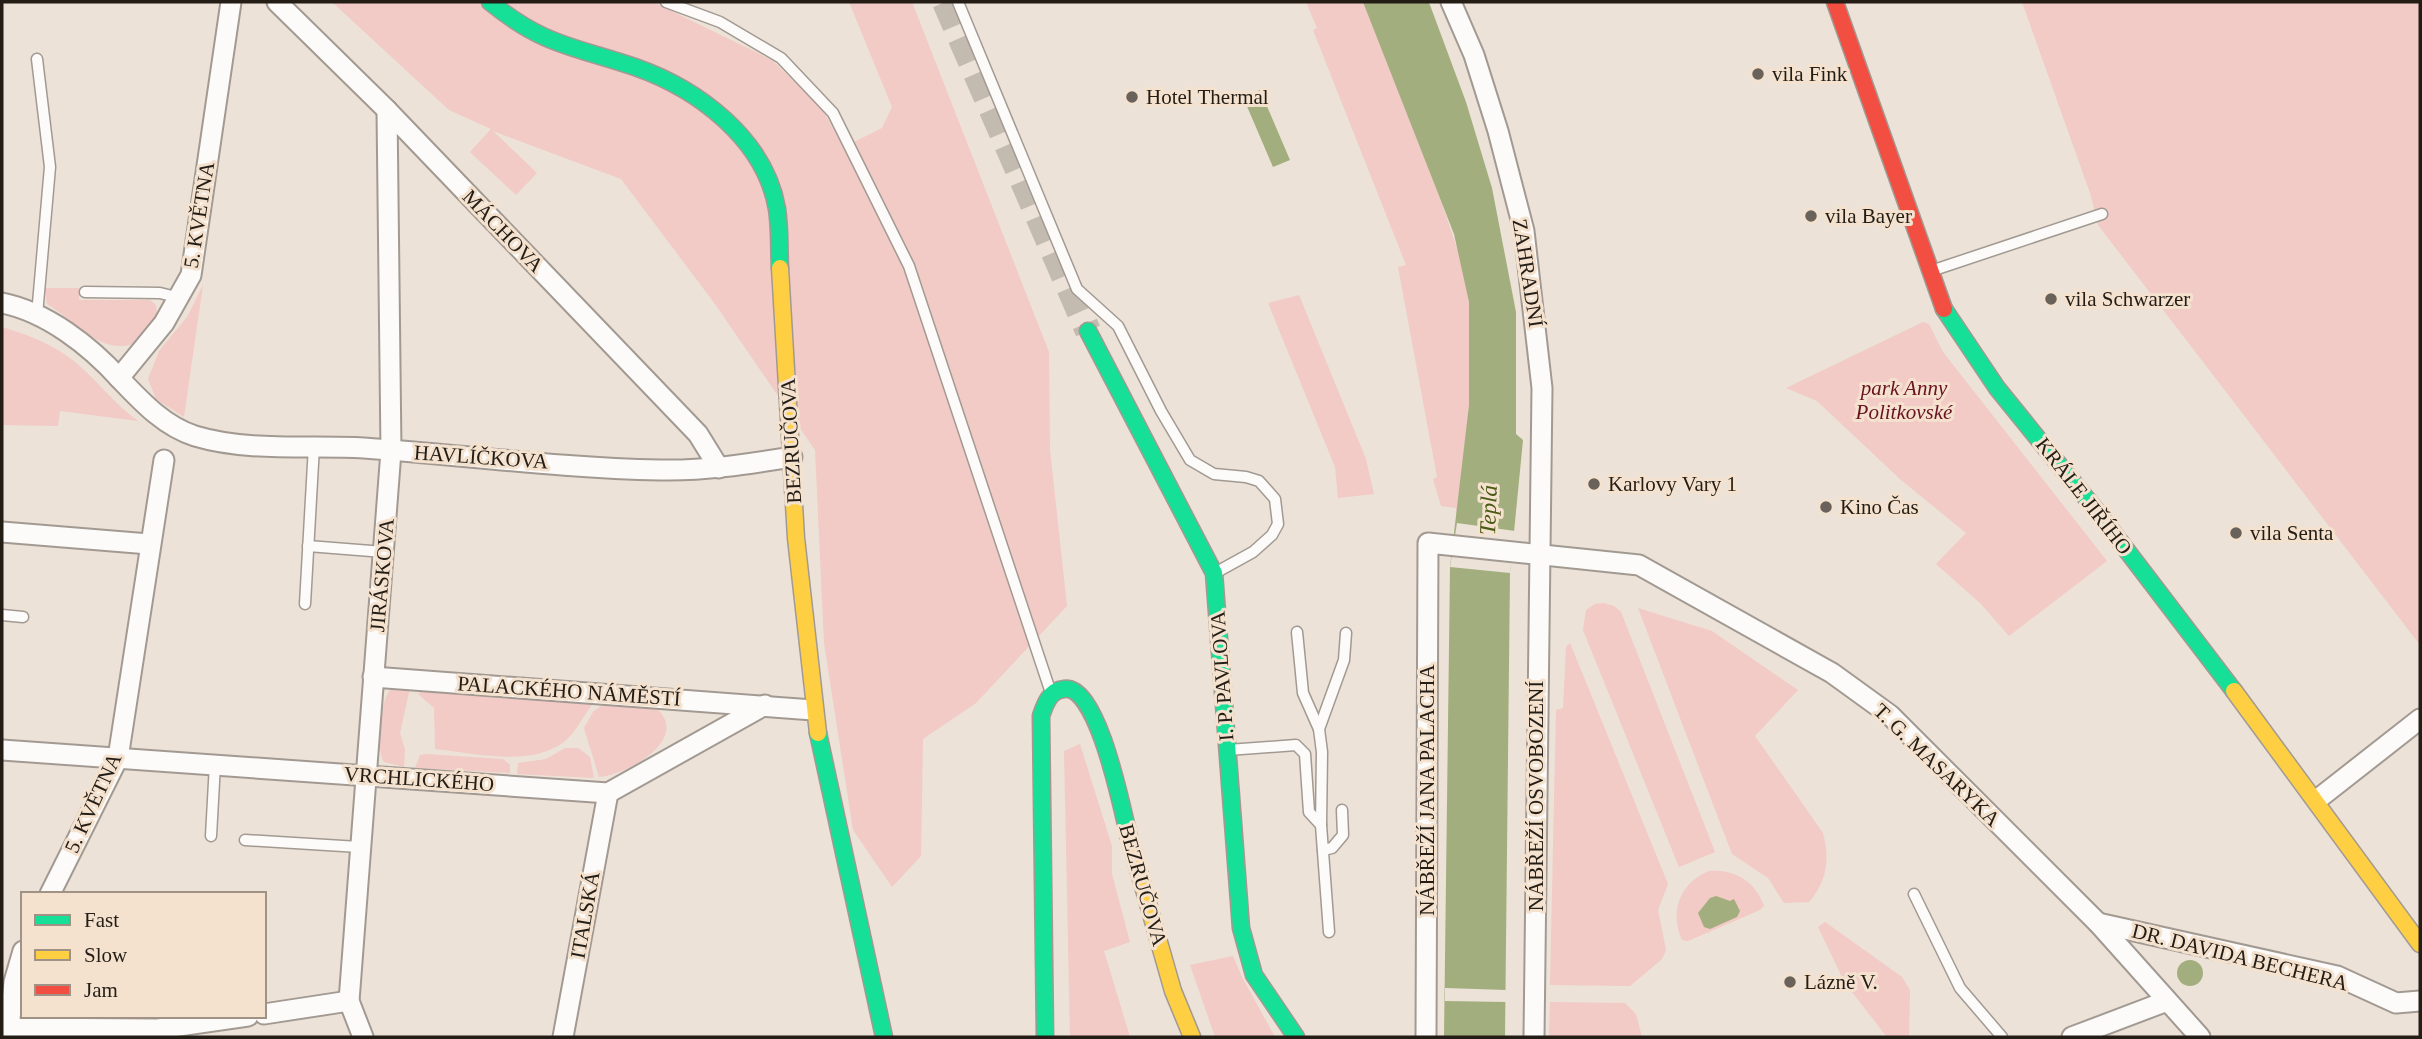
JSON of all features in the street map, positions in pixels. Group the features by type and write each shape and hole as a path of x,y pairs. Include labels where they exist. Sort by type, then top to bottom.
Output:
{"street":[{"name":"5. KVĚTNA","path":"119,378 180,298 191,275 231,2"},
{"name":"MÁCHOVA","path":"277,2 387,110 698,434 719,468"},
{"name":"BEZRUČOVA","path":"490,2 513,21 545,40 644,70 706,103 755,152 770,180 777,208 792,457 813,710 884,1037"},
{"name":"ZAHRADNÍ","path":"1451,2 1474,55 1524,231 1542,388 1538,555"},
{"name":"KRÁLE JIŘÍHO","path":"1835,2 1943,307 1963,343 2318,799 2420,944"},
{"name":"JIRÁSKOVA","path":"363,1037 349,1001 391,450 387,110"},
{"path":"2,303 37,315 76,339 119,378"},
{"name":"I. P. PAVLOVA","path":"1088,331 1214,573 1246,951 1254,975 1296,1037"},
{"name":"HAVLÍČKOVA","path":"119,378 140,403 172,425 195,436 236,443 391,450 660,470 719,468 792,457"},
{"name":"5. KVĚTNA","path":"51,892 118,758 164,460"},
{"path":"2,532 149,544"},
{"name":"T. G. MASARYKA","path":"1428,543 1639,565 1832,673 1890,715 2098,923 2200,1037"},
{"name":"NÁBŘEŽÍ JANA PALACHA","path":"1426,1037 1428,543"},
{"name":"NÁBŘEŽÍ OSVOBOZENÍ","path":"1534,1037 1538,555"},
{"name":"PALACKÉHO NÁMĚSTÍ","path":"373,677 765,705"},
{"name":"BEZRUČOVA","path":"1051,694 1062,688 1076,690 1092,708 1173,990 1192,1037"},
{"path":"1045,1037 1041,716 1051,694"},
{"path":"608,793 765,705 813,710"},
{"path":"2318,799 2420,719"},
{"name":"VRCHLICKÉHO","path":"2,750 608,793"},
{"name":"ITALSKÁ","path":"563,1037 608,793"},
{"name":"DR. DAVIDA BECHERA","path":"2098,923 2337,976 2396,1003 2420,1002"},
{"path":"21,957 13,982 6,1031 158,1029 234,1018"},
{"path":"2072,1037 2167,1000"},
{"path":"266,1014 349,1001"}],"lane":[{"path":"666,2 720,22 781,58 833,113 909,265 1051,694"},
{"path":"958,2 1077,289 1118,326 1161,411 1190,460 1214,474 1259,481 1275,499 1278,524 1266,542 1214,573"},
{"path":"37,59 50,167 37,315"},
{"path":"1931,271 2102,214"},
{"path":"85,292 160,293 180,298"},
{"path":"305,604 314,446"},
{"path":"308,546 383,552"},
{"path":"2,615 23,617"},
{"path":"1297,632 1303,694 1319,729 1322,752 1321,825 1329,932"},
{"path":"1319,729 1344,660 1346,633"},
{"path":"1227,750 1296,745 1305,754 1309,812 1321,825"},
{"path":"211,836 215,764"},
{"path":"1323,850 1332,848 1342,835 1342,810"},
{"path":"245,840 359,847"},
{"path":"1913,894 1960,988 2002,1037"}],"green space":[{"path":"332,2 653,2 772,60 822,109 844,147 882,128 892,107 849,2 912,2 1049,352 1050,450 1067,606 976,703 923,739 921,856 892,887 853,830 824,643 815,450 715,304 621,179 493,131 537,173 516,195 470,152 491,129 449,110"},
{"path":"1306,2 1363,2 1366,6 1441,201 1463,266 1469,302 1469,405 1457,523 1456,508 1441,506 1433,479 1437,477 1398,267 1406,265 1313,30 1317,28"},
{"path":"2022,2 2420,2 2420,645 2098,225 2091,196"},
{"path":"203,285 184,417 156,399 148,379 159,351 187,317"},
{"path":"45,288 79,288 79,300 150,300 156,305 157,314 133,344 109,345 88,334 47,304"},
{"path":"1299,295 1366,459 1374,494 1338,498 1335,467 1268,303"},
{"name":"park Anny Politkovské","path":"1923,322 1929,324 1943,352 2107,561 2009,636 1981,604 1936,564 1966,533 1901,480 1817,401 1786,388"},
{"path":"2,327 40,341 67,356 138,421 60,411 58,426 2,425"},
{"path":"1604,603 1621,612 1715,852 1679,867 1583,630 1586,610 1595,604"},
{"path":"1638,608 1712,631 1798,690 1755,736 1823,833 1825,870 1820,886 1809,902 1784,903 1768,878 1732,854"},
{"path":"1570,643 1668,884 1658,910 1666,950 1662,959 1630,986 1550,985 1556,710 1563,708 1566,647"},
{"path":"392,688 410,688 400,733 405,749 404,767 384,762 381,756 379,736 382,713 384,702"},
{"path":"422,691 589,700 592,705 565,741 536,754 502,757 435,749 434,708 418,694"},
{"path":"607,701 653,706 663,715 666,730 662,741 644,759 620,772 599,777 584,728 593,712"},
{"path":"1080,744 1112,846 1112,874 1130,942 1104,951 1130,1037 1070,1037 1064,751"},
{"path":"565,748 578,748 590,757 594,778 517,774 518,763 546,759"},
{"path":"420,755 503,759 510,765 510,773 415,768"},
{"path":"1709,871 1727,872 1742,878 1755,890 1764,906 1688,941 1682,940 1677,919 1680,899 1691,883"},
{"path":"1825,922 1902,977 1910,990 1909,1037 1887,1037 1845,983 1818,927"},
{"path":"1233,956 1275,1037 1215,1037 1190,965"},
{"path":"1550,1002 1625,1003 1636,1014 1642,1037 1549,1037"}],"water":[{"name":"Teplá","path":"1363,2 1428,2 1430,5 1466,102 1492,188 1516,312 1516,434 1523,440 1510,573 1505,1037 1444,1037 1450,567 1469,405 1469,302 1454,234"},
{"path":"1260,90 1290,160 1273,167 1243,97"},
{"path":"1716,896 1730,901 1734,899 1740,911 1737,917 1710,929 1704,927 1698,913 1710,898"},
{"path":"2190,960 2199,964 2203,973 2199,982 2190,986 2181,982 2177,973 2181,964"}],"pier":[{"path":"1457,523 1515,531 1510,573 1450,567"},
{"path":"1445,988 1506,990 1506,1002 1445,1001"}],"tunnel":[{"path":"945,2 1088,331"}],"traffic: fast":[{"path":"490,2 509,17 543,36 659,77 704,103 725,120 759,160 770,184 778,216 780,268"},
{"path":"1944,309 1997,388 2099,514 2234,691"},
{"path":"1088,331 1214,573 1241,928 1254,975 1296,1037"},
{"path":"1045,1037 1041,716 1046,702 1059,690 1076,693 1088,706 1098,726 1129,837"},
{"path":"818,733 884,1037"}],"traffic: slow":[{"path":"780,268 796,538 818,733"},
{"path":"2234,691 2420,944"},
{"path":"1129,837 1173,991 1192,1037"}],"traffic: jam":[{"path":"1835,2 1944,309"}],"place":[{"name":"vila Fink","path":"1758,74"},
{"name":"Hotel Thermal","path":"1132,97"},
{"name":"vila Bayer","path":"1811,216"},
{"name":"vila Schwarzer","path":"2051,299"},
{"name":"Karlovy Vary 1","path":"1594,484"},
{"name":"Kino Čas","path":"1826,507"},
{"name":"vila Senta","path":"2236,533"},
{"name":"Lázně V.","path":"1790,982"}]}
